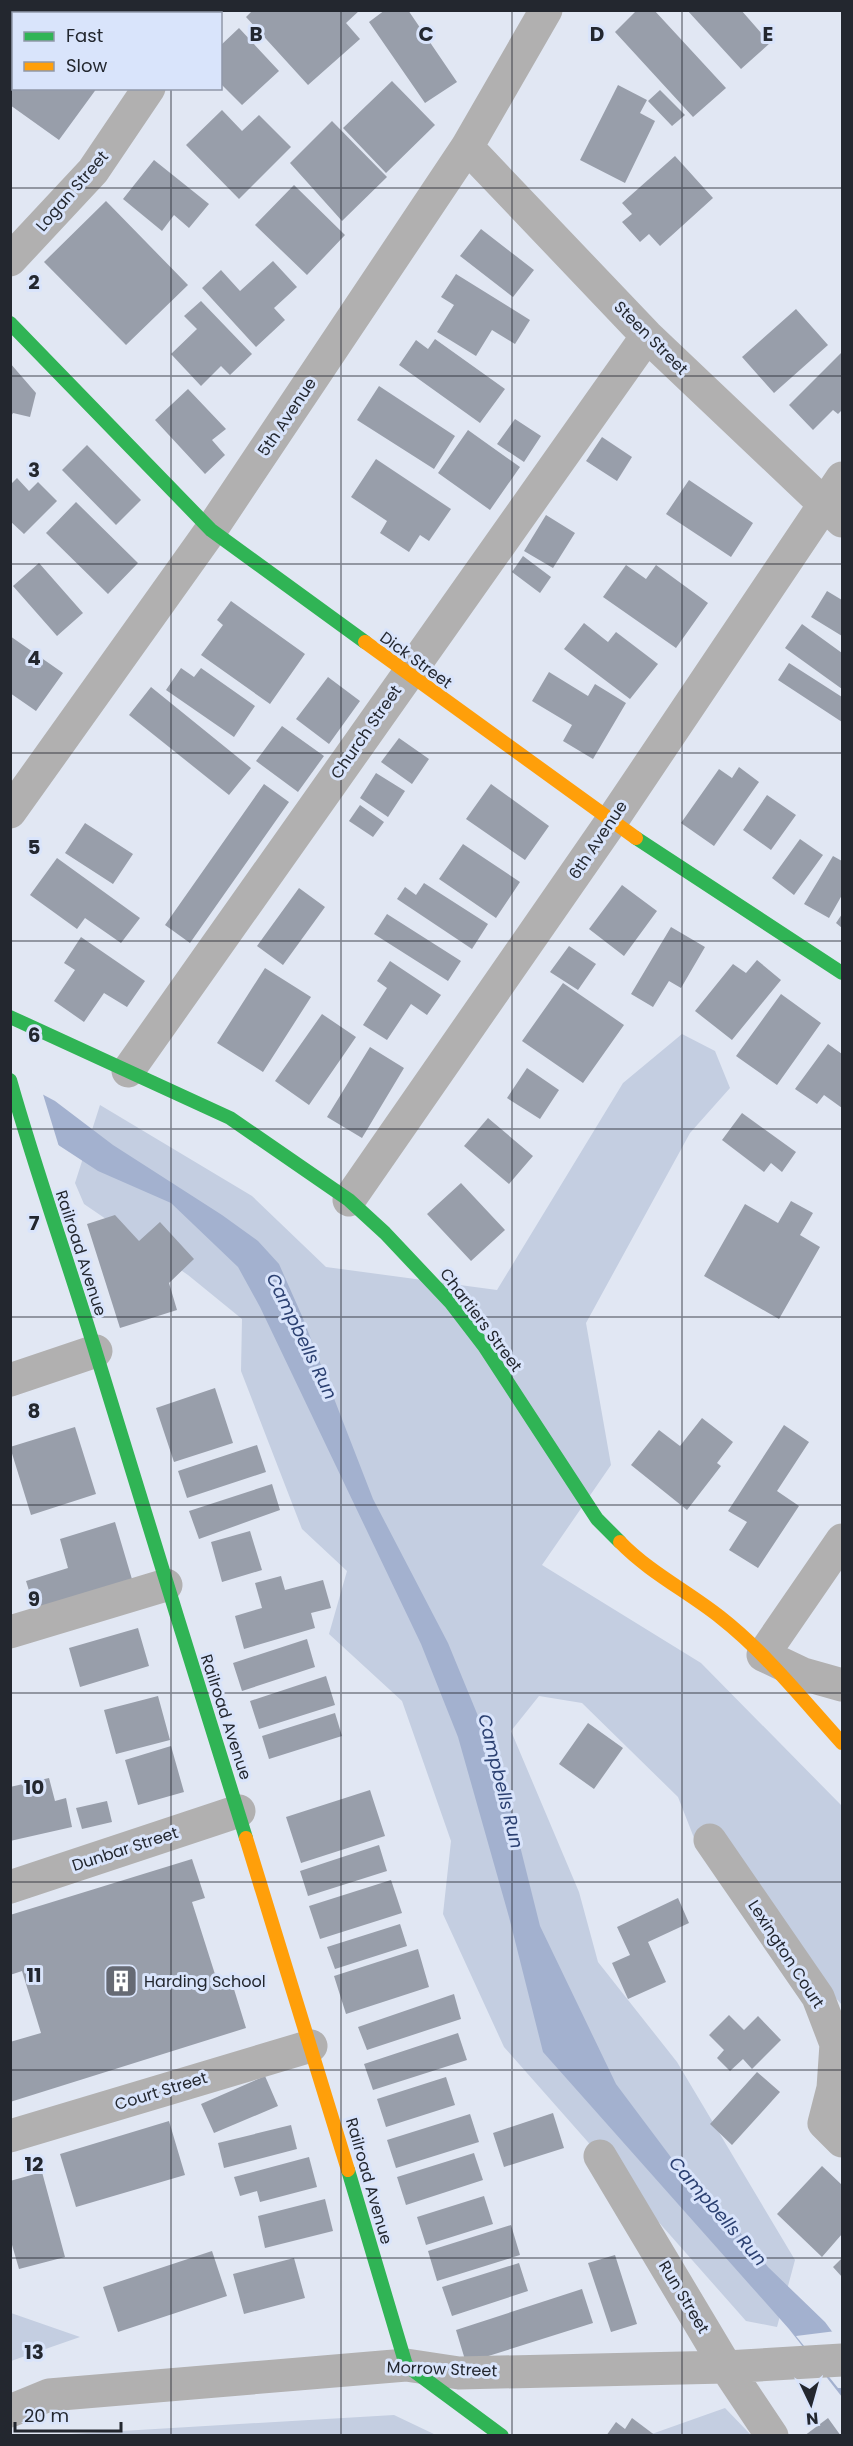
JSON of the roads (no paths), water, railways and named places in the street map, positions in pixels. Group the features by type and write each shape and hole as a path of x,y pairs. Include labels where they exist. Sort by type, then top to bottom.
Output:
{"street":[{"name":"5th Avenue","path":"10,812 211,530 467,147 546,10"},
{"name":"Logan Street","path":"10,260 93,171 148,90"},
{"name":"Steen Street","path":"467,147 647,336 837,501"},
{"name":"Dick Street","path":"10,323 211,530 611,822 843,973"},
{"name":"Church Street","path":"128,1071 647,336"},
{"name":"6th Avenue","path":"349,1200 837,501"},
{"name":"Chartiers Street","path":"10,1017 230,1118 349,1200 386,1233 451,1303 484,1346 597,1519 633,1556 720,1617 763,1655 843,1743"},
{"name":"Railroad Avenue","path":"10,1080 33,1161 96,1351 166,1585 239,1811 406,2365"},
{"path":"10,1380 96,1351"},
{"path":"843,1540 763,1655 803,1674 843,1685"},
{"path":"10,1632 166,1585"},
{"name":"Dunbar Street","path":"10,1887 239,1811"},
{"name":"Lexington Court","path":"710,1840 818,1997 836,2044 833,2088 824,2123 843,2140"},
{"name":"Court Street","path":"10,2136 311,2046"},
{"name":"Run Street","path":"600,2156 726,2367 772,2436"},
{"name":"Morrow Street","path":"10,2411 49,2395 406,2365 459,2373 726,2367 843,2360"},
{"path":"406,2365 502,2436"}],"water":[{"name":"Campbells Run","path":"10,1077 55,1101 113,1145 222,1215 258,1241 279,1264 302,1316 373,1499 448,1643 478,1716 492,1772 504,1782 540,1926 616,2084 688,2180 716,2203 768,2267 825,2322 842,2345 842,2397 789,2329 543,2052 509,1917 458,1737 421,1644 260,1307 238,1267 171,1203 98,1171 11,1114"}],"place":[{"name":"Harding School","path":"121,1981"}]}
